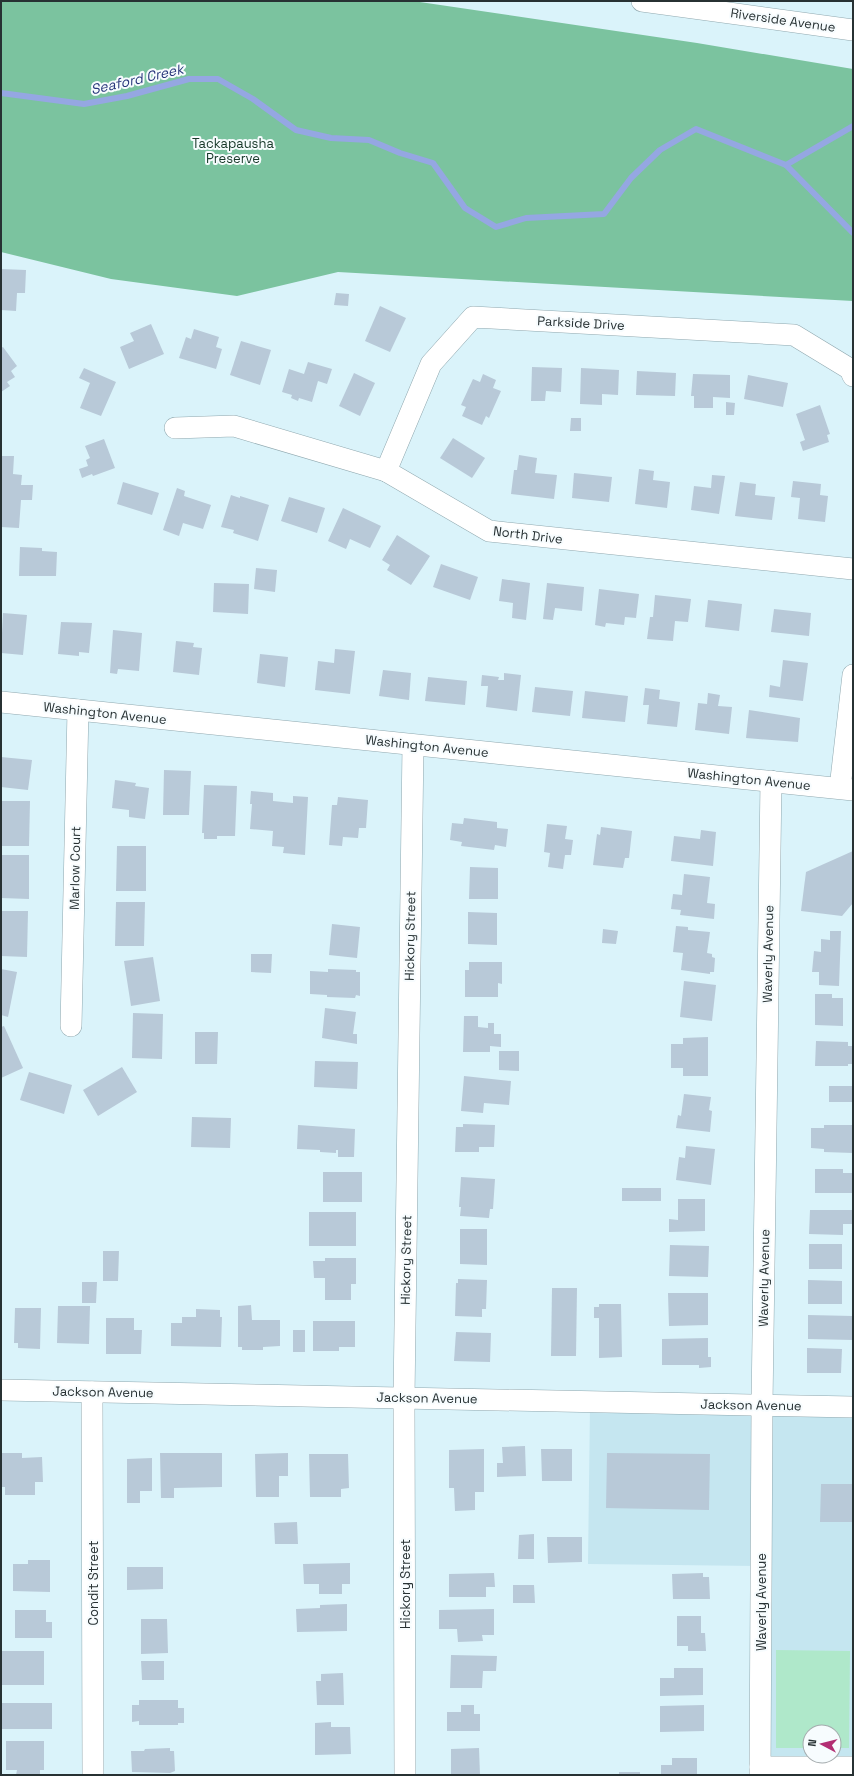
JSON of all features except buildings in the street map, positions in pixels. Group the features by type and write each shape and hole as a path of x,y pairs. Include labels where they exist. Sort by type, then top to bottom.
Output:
{"street":[{"name":"Riverside Avenue","path":"642,1 853,30"},
{"name":"Parkside Drive","path":"386,471 431,364 473,318 794,335 850,369 853,376"},
{"name":"North Drive","path":"175,428 234,426 386,471 489,531 853,569"},
{"path":"846,789 853,675"},
{"name":"Washington Avenue","path":"1,702 846,789"},
{"name":"Marlow Court","path":"71,1026 78,710"},
{"name":"Hickory Street","path":"405,1775 404,1398 413,745"},
{"name":"Waverly Avenue","path":"760,1771 762,1405 771,781"},
{"name":"Jackson Avenue","path":"1,1390 853,1407"},
{"name":"Condit Street","path":"92,1392 93,1775"},
{"path":"760,1771 853,1767"}],"shaded area":[{"path":"590,1406 853,1409 853,1775 757,1775 757,1566 588,1564"}],"green space":[{"name":"Tackapausha Preserve","path":"1,1 413,1 697,43 853,69 853,301 338,272 237,296 111,279 1,252"},
{"path":"776,1650 850,1651 849,1748 842,1748 842,1724 802,1724 802,1748 776,1748"}],"waterway":[{"name":"Seaford Creek","path":"1,93 84,104 127,96 189,79 218,79 253,99 296,130 331,138 369,140 400,153 433,163 465,208 496,227 526,218 604,214 631,178 660,150 696,129 786,165 853,233"},
{"path":"786,165 853,126"}]}
